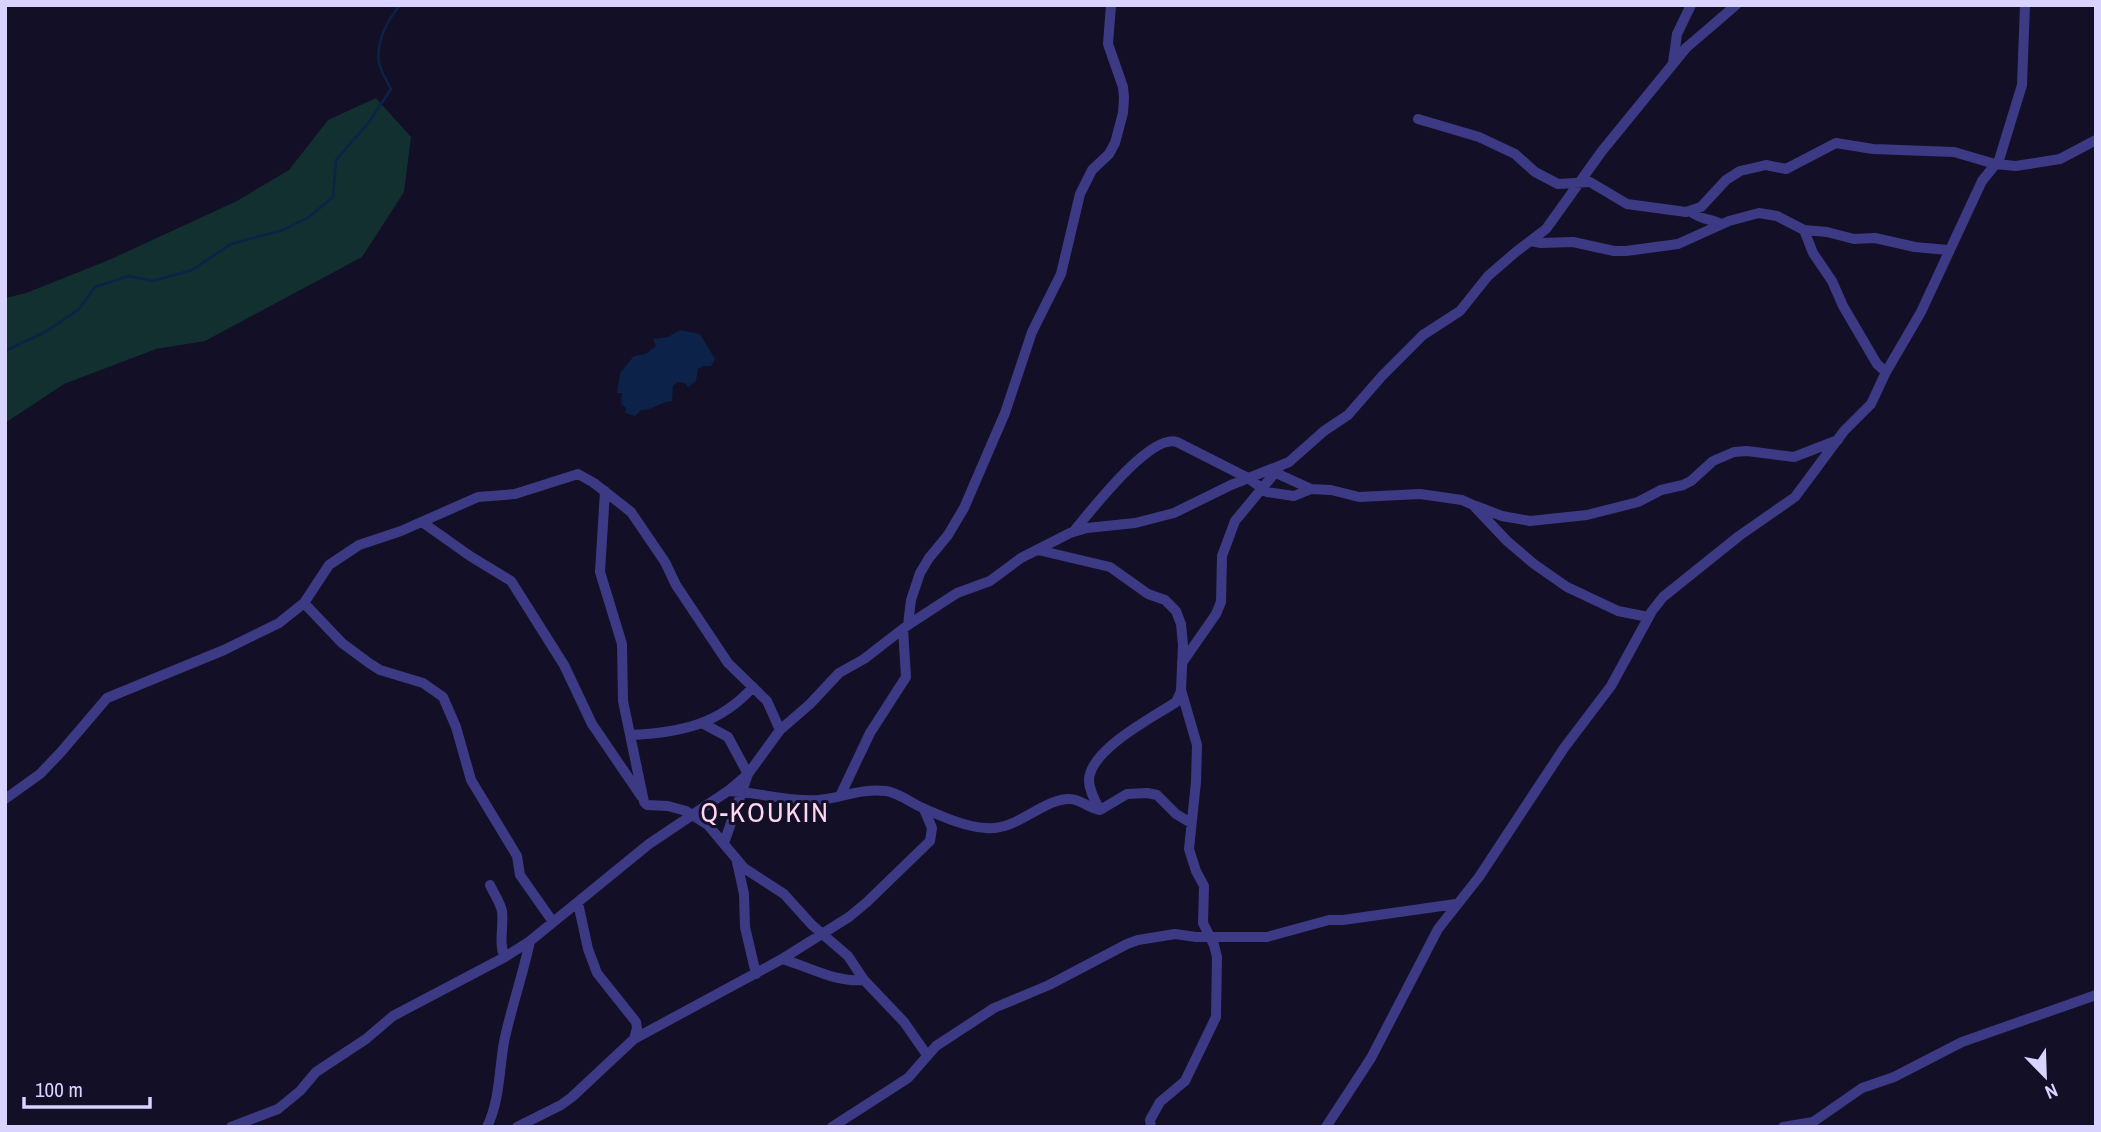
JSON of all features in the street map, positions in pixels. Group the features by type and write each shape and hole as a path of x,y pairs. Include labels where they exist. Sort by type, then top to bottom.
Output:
{"street":[{"path":"841,794 870,733 906,677 905,627 920,573 964,508 1005,413 1032,332 1061,274 1080,194 1092,170 1109,154 1115,143 1124,97 1108,44 1111,5"},
{"path":"1674,64 1677,34 1691,5"},
{"path":"1181,664 1216,614 1221,602 1221,565 1230,532 1241,512 1278,470 1348,415 1423,335 1460,311 1488,276 1546,229 1637,106 1695,39 1722,20 1736,5"},
{"path":"1326,1127 1371,1058 1427,948 1479,877 1564,748 1611,686 1648,617 1663,597 1739,536 1795,497 1838,440 1871,404 1886,372 1922,312 1948,250 1982,181 2003,148 2022,85 2025,5"},
{"path":"1418,119 1479,137 1515,154 1535,172 1558,184 1595,183 1620,201 1675,212 1701,207 1726,180 1740,171 1766,165 1786,169 1836,144 1873,149 1954,152 1995,164 2017,166 2049,162 2096,140"},
{"path":"1690,211 1702,220 1721,224"},
{"path":"1531,241 1580,243 1620,252 1678,244 1740,217 1769,213 1804,230 1948,250"},
{"path":"1804,230 1813,253 1832,281 1843,306 1877,364 1886,372"},
{"path":"1073,532 1137,460 1163,441 1173,440 1248,478 1261,489 1276,494 1294,496 1311,489 1331,490 1364,498 1395,494 1433,494 1462,500 1502,516 1530,521 1587,515 1638,502 1666,488 1691,481 1713,461 1734,452 1794,457 1838,440"},
{"path":"231,1127 278,1109 300,1091 316,1072 393,1016 530,941 649,844 728,791 748,774 780,730 810,704 839,673 864,659 905,627 957,593 990,581 1014,562 1073,532 1162,517 1248,478 1278,470 1311,489"},
{"path":"5,799 47,767 107,698 279,623 304,603 323,571 346,552 478,497 515,494 578,474 586,477 631,512 727,663 767,701 780,730"},
{"path":"605,491 604,545 600,572 622,645 623,701 641,796"},
{"path":"1473,505 1507,541 1567,587 1618,611 1648,617"},
{"path":"422,522 511,581 564,665 592,724 647,805 668,806 692,814 708,825 737,862 752,875 784,894 822,934 848,956 864,980 904,1022 927,1055"},
{"path":"1037,550 1110,567 1148,594 1165,600 1175,611 1181,624 1181,690 1197,745 1189,849 1196,871 1205,886 1203,923 1217,957 1216,1017 1185,1081 1160,1102 1150,1120 1151,1127"},
{"path":"304,603 342,643 369,663 380,670 423,683 443,697 456,727 471,780 517,856 520,875 553,922"},
{"path":"630,735 671,733 702,723 733,706 753,687"},
{"path":"1100,810 1090,786 1089,779 1093,769 1115,741 1176,702 1181,690"},
{"path":"702,723 728,737 748,774 724,843"},
{"path":"728,791 790,800 821,800 841,794 887,791 924,809 985,828 998,828 1014,823 1063,800 1079,801 1100,810"},
{"path":"1100,810 1127,794 1147,793 1157,795 1176,814 1191,823"},
{"path":"517,1127 572,1097 634,1039 782,960 867,902 930,841 932,828 924,809"},
{"path":"737,862 744,894 745,926 755,974"},
{"path":"490,885 502,909 501,950 505,957"},
{"path":"578,903 588,949 597,973 636,1021 634,1039"},
{"path":"832,1127 908,1078 947,1037 994,1007 1049,985 1127,944 1169,934 1273,936 1329,920 1457,904"},
{"path":"487,1127 496,1104 506,1036 530,941"},
{"path":"782,960 810,967 841,981 864,980"},
{"path":"1783,1127 1813,1122 1863,1088 1894,1077 1962,1042 2096,995"}],"green space":[{"path":"376,98 411,137 404,192 362,257 205,341 156,349 64,384 5,423 5,298 26,293 109,260 237,201 289,170 328,120"}],"water":[{"path":"680,330 700,334 715,359 711,366 698,369 696,381 688,387 685,383 677,382 673,386 672,401 641,410 635,416 625,413 626,408 621,403 622,393 617,393 620,373 634,356 646,354 656,346 653,339 668,337"}],"waterway":[{"path":"5,351 47,331 79,309 95,287 129,276 153,281 192,270 231,244 283,230 309,217 333,197 336,160 369,122 391,89 380,66 379,47 387,25 400,5"}],"district":[{"name":"Q-KOUKIN","path":"765,812"}]}
